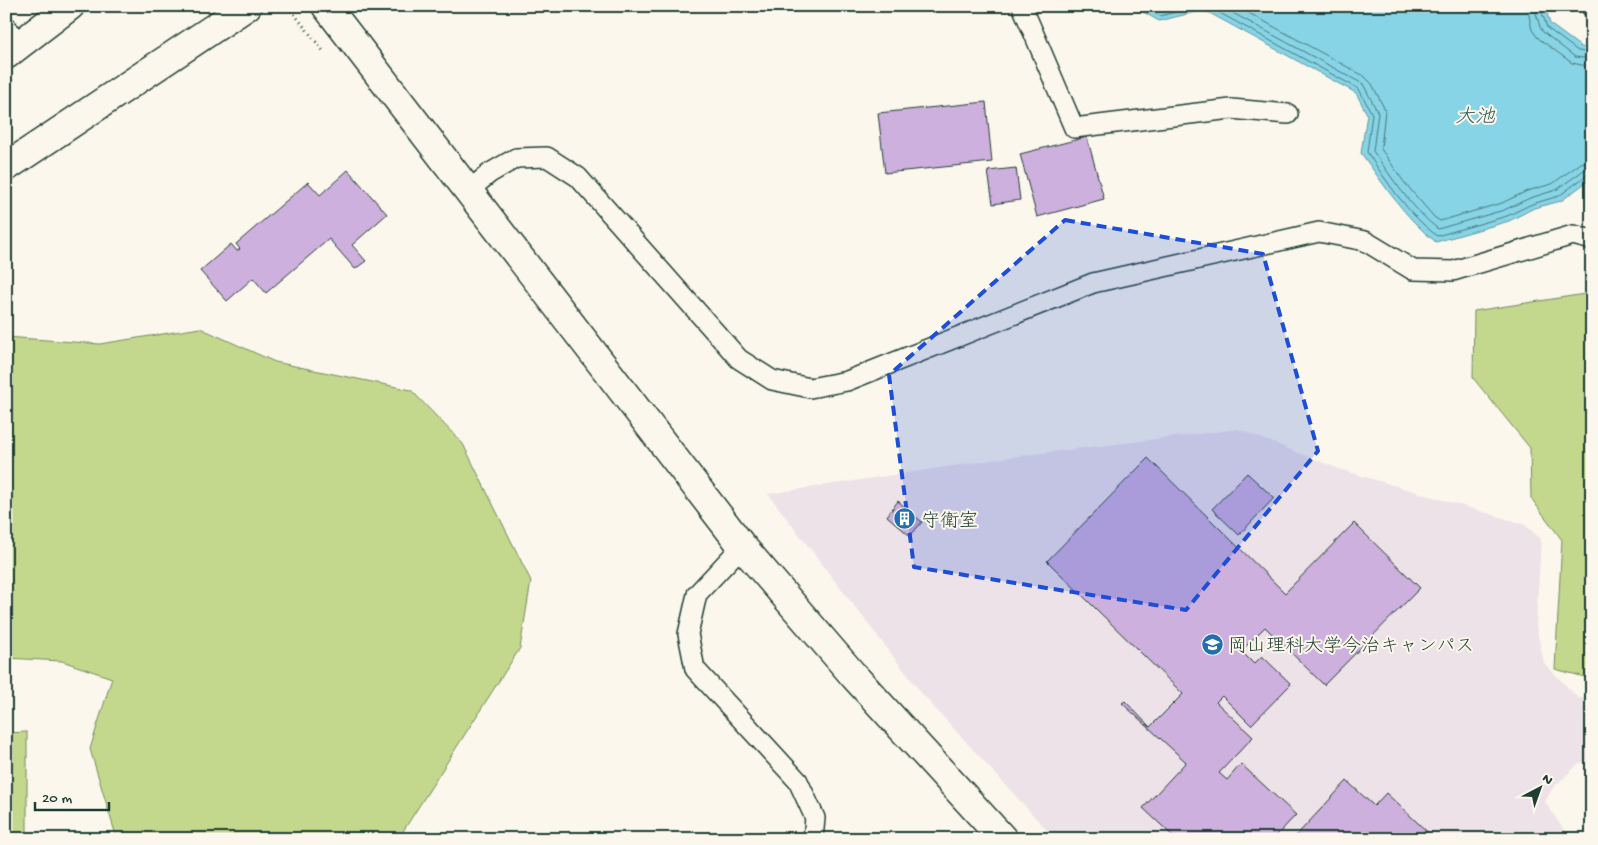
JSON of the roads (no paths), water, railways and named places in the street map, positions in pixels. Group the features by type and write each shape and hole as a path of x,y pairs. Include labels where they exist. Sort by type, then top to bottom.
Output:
{"main road":[{"path":"11,42 70,6"},
{"path":"6,167 247,6"},
{"path":"326,6 742,546 854,676 1004,839"}],"street":[{"path":"1022,6 1074,128 1231,109 1288,114"},
{"path":"468,191 490,173 516,158 548,157 578,177 739,359 772,380 810,388 847,381 1093,283 1320,232 1365,241 1413,270 1453,271 1573,235 1592,240"},
{"path":"742,546 697,594 688,634 695,669 798,781 815,818 813,839"}],"water":[{"name":"大池","path":"1133,6 1545,6 1550,24 1581,47 1592,48 1592,178 1561,201 1534,208 1509,221 1436,242 1405,212 1361,153 1367,114 1356,93 1204,10 1159,21"}],"place":[{"name":"守衛室","path":"905,519"},
{"name":"岡山理科大学今治キャンパス","path":"1212,644"}]}
